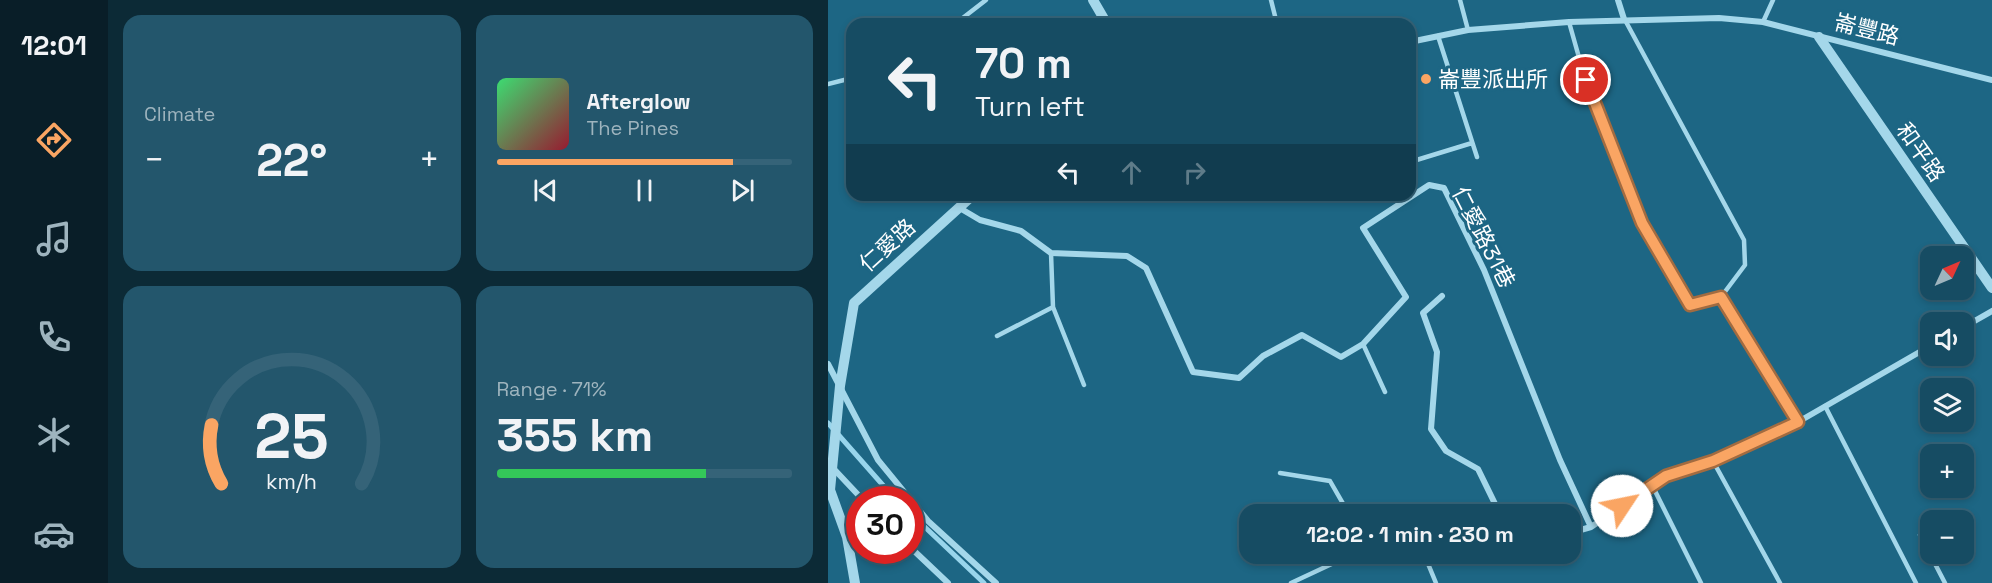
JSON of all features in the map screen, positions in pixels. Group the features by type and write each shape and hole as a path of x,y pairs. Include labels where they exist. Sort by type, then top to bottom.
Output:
{"street":[{"path":"1093,0 1104,18"},
{"path":"1618,0 1624,19"},
{"name":"崙豐路","path":"1416,41 1468,30 1569,22 1719,18 1763,22 1992,80"},
{"name":"和平路","path":"1819,38 1992,288"},
{"name":"仁愛路31巷","path":"1416,193 1429,185 1444,188 1484,270 1560,460 1591,527"},
{"name":"仁愛路","path":"855,583 847,537 829,492 830,463 840,386 854,303 966,201"},
{"name":"仁愛路31巷","path":"1052,253 1127,256 1146,268 1193,372 1239,378 1263,356 1302,335 1341,357 1363,344 1406,297 1363,228 1404,201"},
{"path":"958,207 980,220 1021,231 1052,253"},
{"path":"1442,296 1423,314 1437,352 1431,429 1446,451 1478,469 1495,504"},
{"path":"1974,321 1992,311"},
{"path":"1581,530 1591,527 1666,476 1713,461 1798,422 1920,352"},
{"path":"828,364 878,460 928,521 996,583"},
{"path":"830,463 851,486"},
{"path":"924,560 948,583"}],"lane":[{"path":"963,18 986,0"},
{"path":"1271,0 1275,18"},
{"path":"1460,0 1468,30"},
{"path":"1763,22 1773,0"},
{"path":"1569,22 1591,99 1642,223 1690,305 1721,297 1745,265 1744,240 1624,19"},
{"path":"1438,36 1477,158"},
{"path":"828,84 846,80"},
{"path":"1416,160 1472,143"},
{"path":"1052,253 1053,307 1084,385"},
{"path":"1721,297 1798,422"},
{"path":"997,336 1053,307"},
{"path":"1363,344 1386,393"},
{"path":"1825,406 1916,583"},
{"path":"1713,461 1780,583"},
{"path":"1280,473 1330,481 1343,504"},
{"path":"1652,485 1701,583"},
{"path":"1291,583 1332,564"},
{"path":"1428,564 1436,583"},
{"path":"1935,564 1945,583"}],"waterway":[{"path":"828,423 884,486"},
{"path":"924,526 984,583"}],"place":[{"name":"崙豐派出所","path":"1426,79"}],"route":[{"path":"1586,80 1591,99 1642,223 1690,305 1721,297 1798,422 1713,461 1666,476 1622,506"}]}
